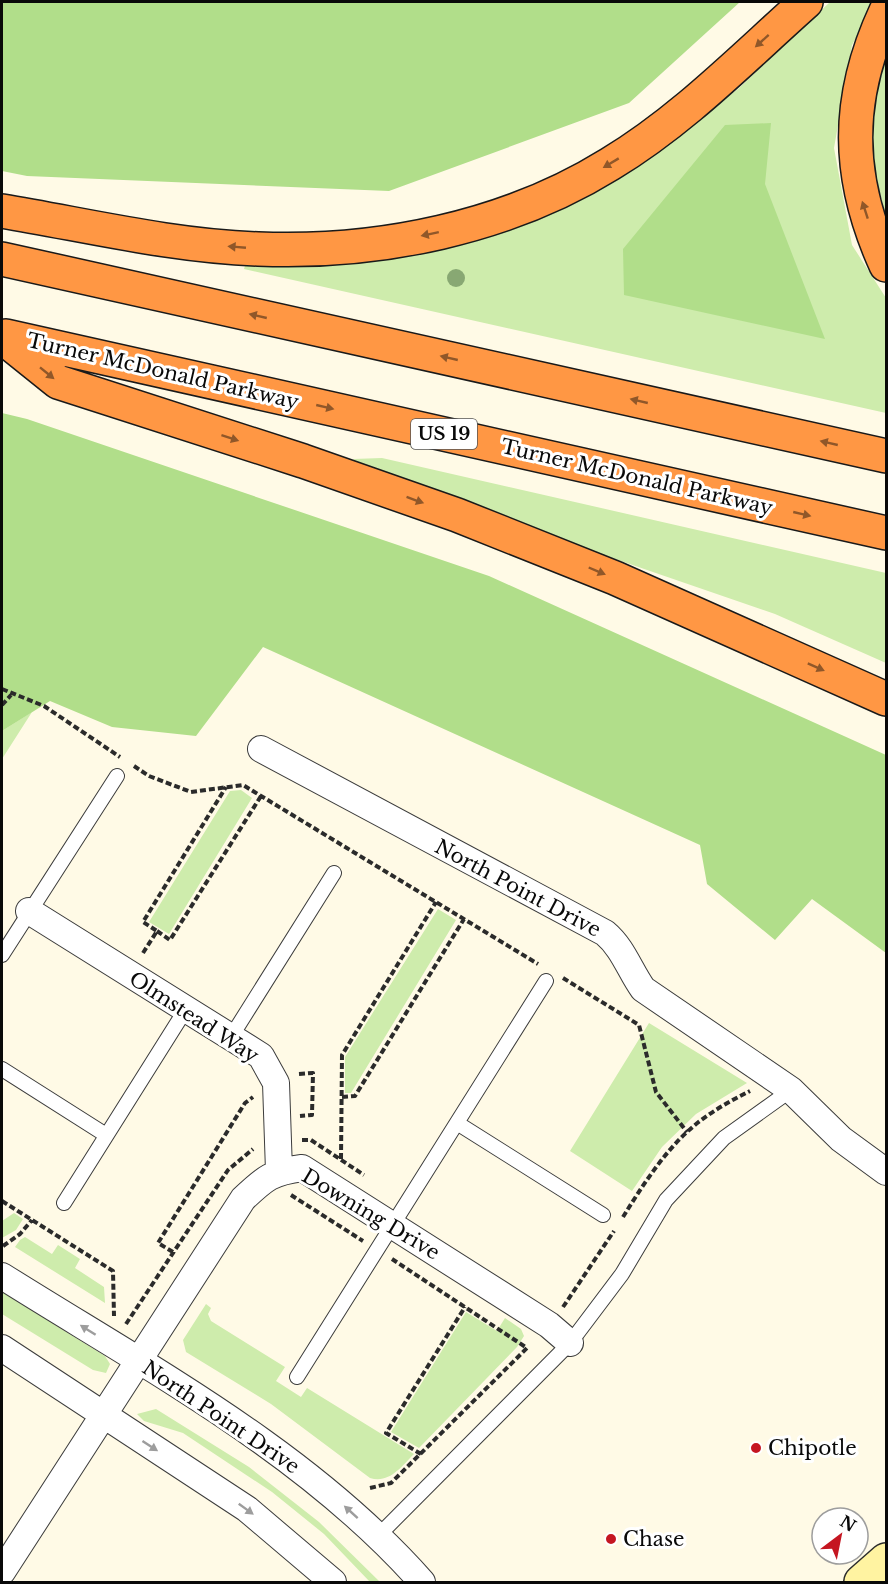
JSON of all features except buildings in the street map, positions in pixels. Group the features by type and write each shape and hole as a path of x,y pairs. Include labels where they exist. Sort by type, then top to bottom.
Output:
{"highway":[{"path":"2,211 198,244 257,249 316,249 375,244 432,235 492,218 545,197 609,165 658,131 704,94 806,2"},
{"path":"886,11 872,45 863,76 854,125 856,164 862,202 886,265"},
{"path":"2,258 886,456"},
{"path":"2,336 58,382 303,461 457,515 615,578 886,699"},
{"name":"Turner McDonald Parkway","path":"2,336 886,533"}],"main road":[{"path":"861,1582 886,1560"}],"street":[{"name":"North Point Drive","path":"261,749 605,933 617,943 631,972 643,989 791,1090 841,1138 886,1172"},
{"name":"Olmstead Way","path":"29,911 261,1056 276,1083 280,1184"},
{"name":"Downing Drive","path":"2,1572 243,1199 265,1178 280,1184 302,1168 549,1325 570,1342"},
{"name":"North Point Drive","path":"2,1276 285,1458 329,1492 422,1582"},
{"path":"2,1348 247,1509 333,1582"}],"lane":[{"path":"2,955 117,776"},
{"path":"231,1037 334,873"},
{"path":"297,1377 546,981"},
{"path":"64,1203 186,1009"},
{"path":"2,1070 106,1135"},
{"path":"377,1537 570,1342 622,1274 666,1200 724,1138 791,1090"},
{"path":"457,1124 603,1215"}],"path":[{"path":"2,689 11,695 44,706 149,776 190,792 243,785 542,966"},
{"path":"2,705 11,695"},
{"path":"226,787 143,922 170,940 261,796"},
{"path":"341,1159 342,1055 436,902"},
{"path":"342,1097 355,1096 464,919"},
{"path":"142,954 157,931"},
{"path":"561,978 639,1025 656,1092 687,1132"},
{"path":"252,1088 254,1106"},
{"path":"173,1252 158,1243 245,1104 254,1096"},
{"path":"125,1324 228,1170 255,1147"},
{"path":"280,1184 289,1194 527,1348 391,1483 369,1488"},
{"path":"2,1201 113,1271 114,1316"},
{"path":"3,1246 20,1234 32,1220"},
{"path":"421,1454 386,1433 465,1307"}],"green space":[{"path":"2,2 740,2 629,103 389,191 27,176 2,171"},
{"path":"830,2 875,2 852,45 834,148 852,245 886,298 886,413 244,269 247,259 300,264 428,252 610,181 738,89"},
{"path":"886,46 886,217 868,145"},
{"path":"771,123 765,184 825,339 624,295 623,249 725,125"},
{"path":"2,413 27,419 489,576 886,755 886,953 812,899 775,940 707,884 700,845 263,647 196,736 112,727 50,701 2,731"},
{"path":"382,458 886,573 886,663 775,614 528,529 358,464 353,459"},
{"path":"32,712 2,759 2,731"},
{"path":"241,790 252,798 169,934 149,922 230,791"},
{"path":"438,909 456,920 351,1093 345,1093 345,1057"},
{"path":"649,1023 747,1083 696,1114 662,1147 632,1191 570,1151"},
{"path":"14,1213 23,1219 16,1230 2,1238 2,1221"},
{"path":"25,1237 52,1254 58,1245 80,1259 75,1268 104,1287 105,1303 15,1247"},
{"path":"2,1292 105,1356 110,1364 106,1373 93,1370 2,1314"},
{"path":"206,1304 211,1308 208,1314 211,1321 285,1367 276,1381 301,1397 307,1388 414,1454 389,1476 383,1479 370,1478 271,1404 186,1352 183,1340"},
{"path":"466,1312 497,1331 505,1318 521,1329 524,1336 517,1347 419,1448 391,1432"},
{"path":"156,1409 249,1467 319,1522 380,1582 370,1582 324,1534 272,1492 183,1433 144,1421 137,1414"}],"place":[{"name":"Chipotle","path":"756,1448"},
{"name":"Chase","path":"611,1539"}]}
